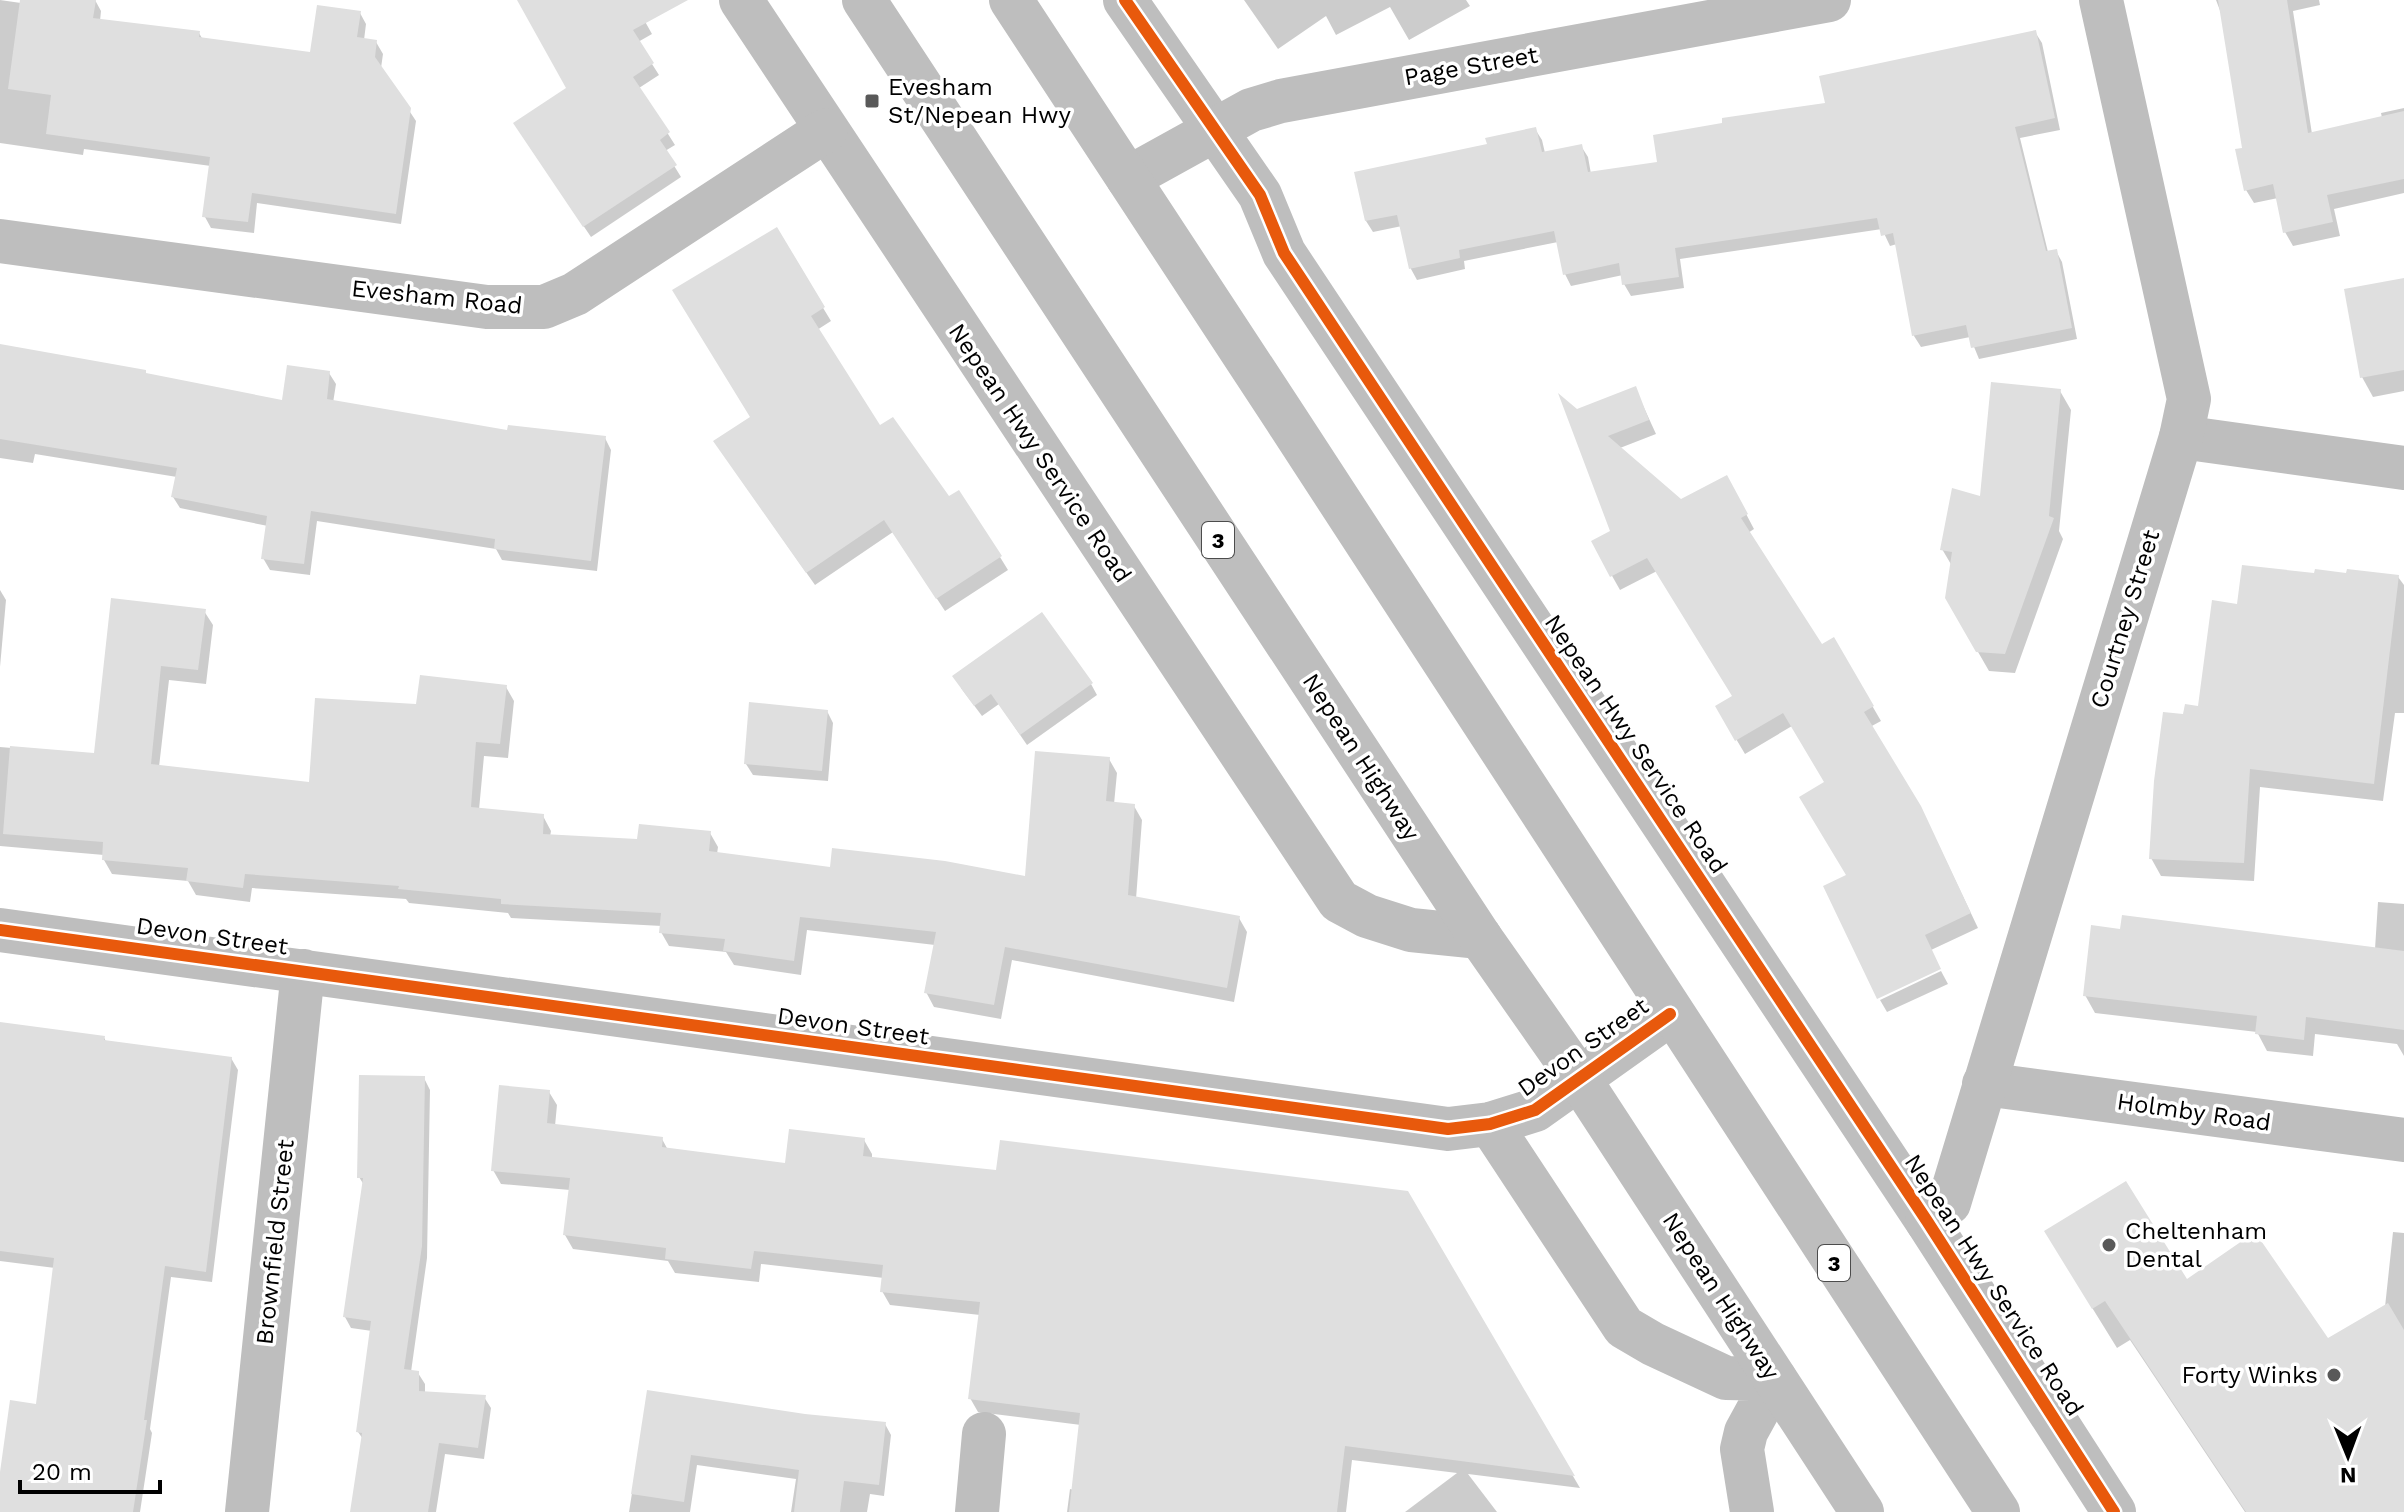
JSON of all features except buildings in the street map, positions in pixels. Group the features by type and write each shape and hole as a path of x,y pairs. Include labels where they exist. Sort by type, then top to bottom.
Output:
{"main road":[{"name":"Nepean Hwy Service Road","path":"741,0 1339,901 1367,916 1411,930 1480,937"},
{"name":"Nepean Highway","path":"864,0 1480,937 1578,1077 1862,1512"},
{"name":"3","path":"1011,0 1670,1014 1998,1512"},
{"name":"Nepean Hwy Service Road","path":"1125,0 1260,195 1284,253 1927,1221 2114,1512"},
{"name":"Page Street","path":"1128,178 1251,110 1281,101 1829,0"},
{"name":"Courtney Street","path":"1927,1221 1949,1203 2181,437 2189,399 2101,0"},
{"name":"Evesham Road","path":"0,241 487,307 544,307 575,294 826,130"},
{"path":"2181,437 2404,468"},
{"name":"Devon Street","path":"0,930 1448,1129 1490,1124 1535,1110 1670,1014"},
{"name":"Brownfield Street","path":"247,1512 303,971"},
{"name":"Holmby Road","path":"1984,1084 2404,1140"},
{"path":"1490,1124 1624,1327 1726,1378 1775,1379 1746,1432 1742,1449 1752,1512"},
{"path":"977,1512 984,1434"}],"cycle path":[{"path":"1125,0 1260,195 1284,253 1927,1221 2114,1512"},
{"path":"0,930 1448,1129 1490,1124 1535,1110 1670,1014"}],"place":[{"name":"Evesham St/Nepean Hwy","path":"872,101"},
{"name":"Cheltenham Dental","path":"2109,1245"},
{"name":"Forty Winks","path":"2334,1375"}]}
